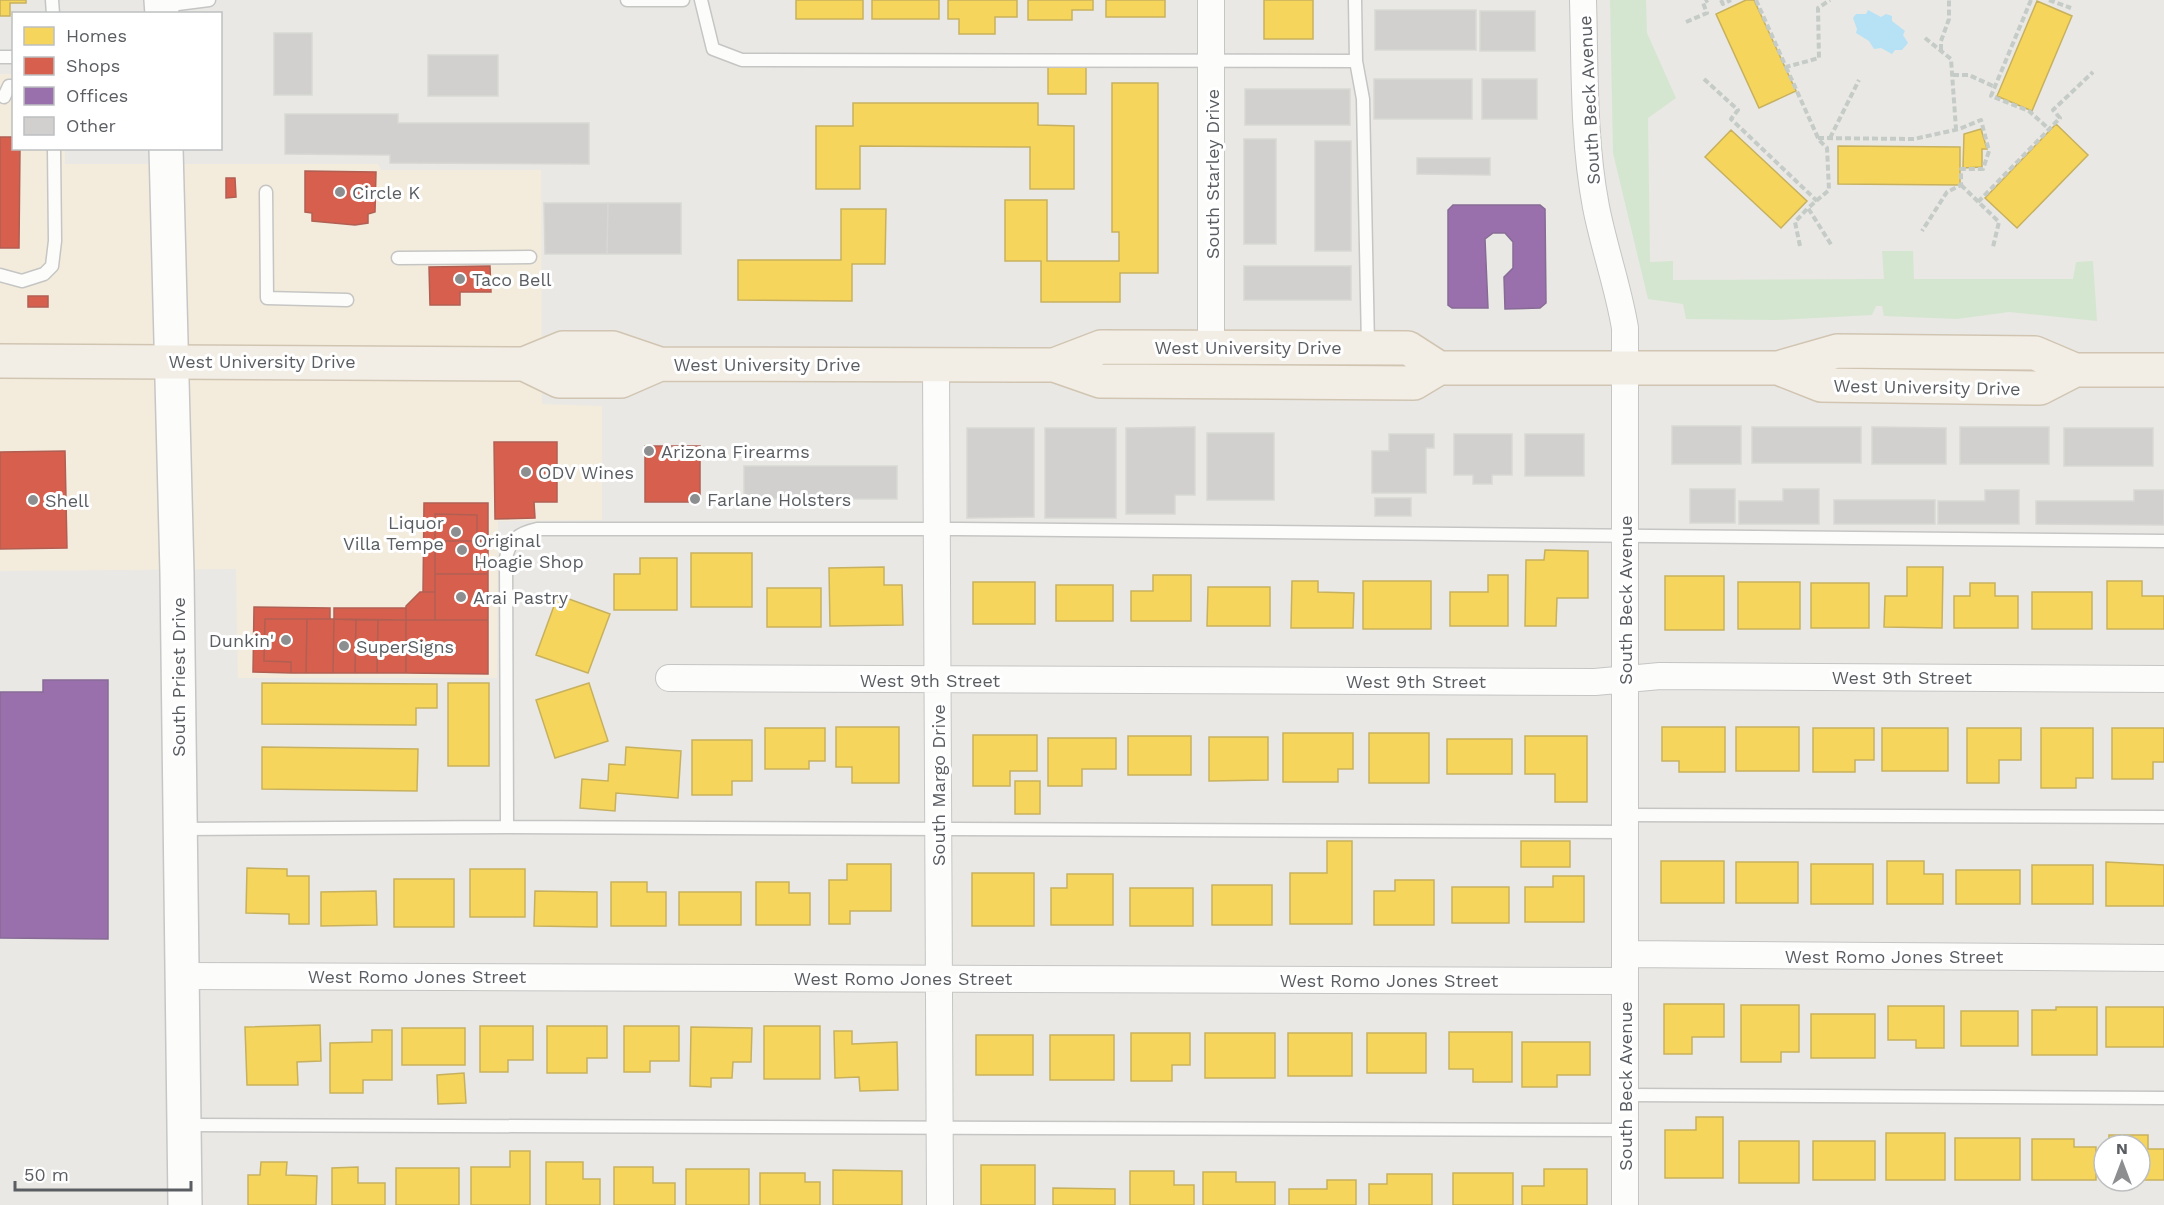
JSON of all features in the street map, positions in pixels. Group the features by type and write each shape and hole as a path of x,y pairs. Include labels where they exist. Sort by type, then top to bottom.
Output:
{"main road":[{"name":"South Priest Drive","path":"166,150 173,361 185,1205"},
{"name":"West University Drive","path":"1054,365 1101,347 1408,348 1439,368"},
{"name":"West University Drive","path":"0,361 524,364 563,348 613,348 660,364 1054,365 1101,381 1112,382 1414,383 1439,368 1778,368 1821,385 2040,388 2075,370 2164,370"}],"street":[{"name":"South Starley Drive","path":"1211,0 1211,348"},
{"name":"South Beck Avenue","path":"1583,0 1588,138 1596,207 1619,288 1625,328 1625,1205"},
{"name":"South Margo Drive","path":"936,366 940,1205"},
{"name":"West 9th Street","path":"669,678 1625,680 1660,676 2164,679"},
{"name":"West Romo Jones Street","path":"1625,954 2164,958"},
{"name":"West Romo Jones Street","path":"182,976 1625,981"}],"lane":[{"path":"161,7 209,0"},
{"path":"627,0 683,0"},
{"path":"701,0 713,49 742,60 1356,61"},
{"path":"1355,0 1356,61 1363,99 1368,348"},
{"path":"6,98 9,86 12,86"},
{"path":"0,275 22,281 44,274 52,266 55,241 54,150"},
{"path":"266,192 267,297 347,300"},
{"path":"398,258 530,257"},
{"path":"507,827 506,558 508,547 516,536 537,529 936,529 2164,541"},
{"path":"179,829 1625,824 2164,817"},
{"path":"1625,1095 2164,1098"},
{"path":"184,1125 1625,1130"}],"path":[{"path":"1686,22 1707,13 1703,3 1708,0"},
{"path":"1721,0 1723,4 1731,0"},
{"path":"1756,0 1818,138 1827,148 1829,190 1795,222 1800,246"},
{"path":"1786,67 1819,58 1818,8 1830,0"},
{"path":"1941,51 1941,41 1949,19 1948,0"},
{"path":"2031,0 1991,96 2029,111 2049,129"},
{"path":"2049,0 2071,8"},
{"path":"1925,38 1951,59 1956,129"},
{"path":"1978,202 2060,118 2053,110 2093,72"},
{"path":"1953,75 1969,75 1995,87"},
{"path":"1704,79 1738,110 1731,119 1817,201"},
{"path":"1830,138 1859,80"},
{"path":"1818,138 1914,139 1956,129 1981,120 1989,151 1983,169 1961,169 1961,185 1999,222 1994,247"},
{"path":"1922,231 1947,192 1961,185"},
{"path":"1808,208 1832,246"}],"shaded area":[{"path":"0,74 12,74 12,150 65,150 65,164 378,164 381,170 541,170 542,404 602,406 602,520 498,521 497,678 238,678 236,569 0,571"}],"green space":[{"path":"1610,0 1646,0 1647,33 1676,98 1648,118 1650,262 1673,261 1673,280 1884,279 1882,251 1913,251 1914,279 2073,279 2076,262 2093,261 2097,321 2009,312 1957,319 1884,316 1882,306 1876,306 1872,315 1776,320 1686,319 1683,304 1648,299 1613,153"}],"water":[{"path":"1868,10 1881,17 1886,14 1892,16 1892,21 1905,31 1903,35 1908,43 1902,50 1895,50 1892,54 1881,48 1874,49 1869,41 1856,33 1853,18 1856,14 1866,14"}],"building: Homes":[{"path":"0,0 26,0 26,3 10,3 10,16 0,16"},
{"path":"796,0 863,0 863,19 796,19"},
{"path":"872,0 939,0 939,19 872,19"},
{"path":"948,0 1017,0 1017,17 995,17 995,34 959,34 959,19 948,19"},
{"path":"1028,0 1093,0 1093,10 1072,10 1072,20 1028,20"},
{"path":"1106,0 1165,0 1165,17 1106,17"},
{"path":"1264,0 1313,0 1313,39 1264,39"},
{"path":"1746,0 1754,0 1796,91 1759,108 1716,14"},
{"path":"2037,1 2072,16 2032,111 1997,96"},
{"path":"1048,66 1086,66 1086,94 1048,94"},
{"path":"1112,83 1158,83 1158,273 1120,273 1120,302 1041,302 1041,261 1005,261 1005,200 1047,200 1047,261 1119,261 1119,232 1112,232"},
{"path":"853,103 1038,103 1038,125 1074,126 1074,189 1030,189 1030,147 860,146 860,189 816,189 816,126 853,126"},
{"path":"2056,124 2088,155 2017,228 1985,198"},
{"path":"1981,129 1987,149 1982,149 1982,167 1963,168 1964,134"},
{"path":"1731,130 1807,201 1781,228 1705,157"},
{"path":"1838,146 1960,147 1960,185 1838,184"},
{"path":"841,209 886,209 885,264 852,264 852,301 738,300 738,260 841,260"},
{"path":"1545,550 1588,551 1588,598 1557,598 1556,626 1525,626 1526,560 1544,560"},
{"path":"691,553 752,553 752,607 691,607"},
{"path":"640,558 677,558 677,610 614,610 614,574 640,574"},
{"path":"884,567 884,585 902,585 903,625 830,626 829,568"},
{"path":"1907,567 1943,567 1942,628 1884,627 1885,596 1907,596"},
{"path":"1153,575 1191,575 1191,621 1131,621 1131,591 1153,591"},
{"path":"1488,575 1508,575 1508,626 1450,626 1450,592 1488,592"},
{"path":"1665,576 1724,576 1724,630 1665,630"},
{"path":"1292,581 1318,581 1318,592 1354,593 1353,628 1291,628"},
{"path":"1363,581 1431,581 1431,629 1363,629"},
{"path":"2107,581 2142,581 2142,596 2164,596 2164,629 2107,629"},
{"path":"973,582 1035,582 1035,624 973,624"},
{"path":"1738,582 1800,582 1800,629 1738,629"},
{"path":"1811,583 1869,583 1869,628 1811,628"},
{"path":"1970,583 1995,583 1995,596 2018,596 2018,628 1954,628 1954,596 1970,596"},
{"path":"1056,585 1113,585 1113,621 1056,621"},
{"path":"1208,587 1270,587 1270,626 1207,626"},
{"path":"767,588 821,588 821,627 767,627"},
{"path":"2032,592 2092,592 2092,629 2032,629"},
{"path":"558,595 610,614 588,673 536,655"},
{"path":"262,683 437,684 437,708 416,708 416,725 262,724"},
{"path":"448,683 489,683 489,766 448,766"},
{"path":"589,683 608,741 555,758 536,700"},
{"path":"836,727 899,727 899,783 852,783 852,767 836,767"},
{"path":"1662,727 1725,727 1725,772 1679,772 1679,761 1662,761"},
{"path":"1736,727 1799,727 1799,771 1736,771"},
{"path":"765,728 825,728 825,761 809,761 809,769 765,769"},
{"path":"1813,728 1874,728 1874,760 1855,760 1855,772 1813,772"},
{"path":"1882,728 1948,728 1948,771 1882,771"},
{"path":"1967,728 2021,728 2021,760 1999,760 1999,783 1967,783"},
{"path":"2041,728 2093,728 2093,778 2076,778 2076,788 2041,788"},
{"path":"2112,728 2164,728 2164,762 2153,762 2153,779 2112,779"},
{"path":"1283,733 1353,733 1353,769 1338,769 1338,782 1283,782"},
{"path":"1369,733 1429,733 1429,783 1369,783"},
{"path":"973,735 1037,735 1037,771 1010,771 1010,786 973,786"},
{"path":"1128,736 1191,736 1191,775 1128,775"},
{"path":"1525,736 1587,736 1587,802 1555,802 1555,774 1525,774"},
{"path":"1209,737 1268,737 1268,780 1209,781"},
{"path":"1048,738 1116,738 1116,769 1082,769 1082,786 1048,786"},
{"path":"1447,739 1512,739 1512,774 1447,774"},
{"path":"692,740 752,740 752,781 732,781 732,795 692,795"},
{"path":"262,747 418,749 417,791 262,789"},
{"path":"626,747 681,751 678,798 616,793 615,811 580,808 582,779 608,781 609,764 625,765"},
{"path":"1015,781 1040,781 1040,814 1015,814"},
{"path":"1327,841 1352,841 1352,924 1290,924 1290,873 1327,873"},
{"path":"1521,841 1570,841 1570,867 1521,867"},
{"path":"1661,861 1724,861 1724,903 1661,903"},
{"path":"1887,861 1924,861 1924,874 1943,874 1943,904 1887,904"},
{"path":"1736,862 1798,862 1798,903 1736,903"},
{"path":"2106,862 2164,865 2164,906 2106,906"},
{"path":"847,864 891,864 891,911 850,911 850,924 829,924 829,880 847,880"},
{"path":"1811,864 1873,864 1873,904 1811,904"},
{"path":"2032,865 2093,865 2093,904 2032,904"},
{"path":"247,868 287,869 287,876 309,876 309,924 289,924 289,914 246,913"},
{"path":"470,869 525,869 525,917 470,917"},
{"path":"1956,870 2020,870 2020,904 1956,904"},
{"path":"972,873 1034,873 1034,926 972,926"},
{"path":"1067,874 1113,874 1113,925 1051,925 1051,888 1067,888"},
{"path":"1553,876 1584,876 1584,922 1525,922 1525,887 1553,887"},
{"path":"394,879 454,879 454,927 394,927"},
{"path":"1395,880 1434,880 1434,925 1374,925 1374,891 1395,891"},
{"path":"611,882 647,882 647,892 666,892 666,926 611,926"},
{"path":"756,882 789,882 789,893 810,893 810,925 756,925"},
{"path":"1212,885 1272,885 1272,925 1212,925"},
{"path":"1452,887 1509,887 1509,923 1452,923"},
{"path":"1130,888 1193,888 1193,926 1130,926"},
{"path":"376,891 377,925 321,926 321,892"},
{"path":"535,891 597,892 597,927 534,926"},
{"path":"679,892 741,892 741,925 679,925"},
{"path":"1664,1004 1724,1004 1724,1037 1692,1037 1692,1054 1664,1054"},
{"path":"1741,1005 1799,1005 1799,1052 1781,1052 1781,1062 1741,1062"},
{"path":"1888,1006 1944,1006 1944,1048 1916,1048 1916,1040 1888,1040"},
{"path":"2056,1007 2097,1007 2097,1055 2032,1055 2032,1010 2056,1010"},
{"path":"2106,1007 2164,1007 2164,1047 2106,1047"},
{"path":"1961,1011 2018,1011 2018,1046 1961,1046"},
{"path":"1811,1014 1875,1014 1875,1058 1811,1058"},
{"path":"320,1025 321,1061 297,1062 298,1085 247,1085 245,1027"},
{"path":"480,1026 533,1026 533,1060 508,1060 508,1072 480,1072"},
{"path":"547,1026 607,1026 607,1058 587,1058 587,1073 547,1073"},
{"path":"624,1026 679,1026 679,1061 650,1061 650,1072 624,1072"},
{"path":"764,1026 820,1026 820,1079 764,1079"},
{"path":"691,1027 752,1028 751,1062 733,1062 732,1078 711,1078 711,1087 690,1086"},
{"path":"402,1028 465,1028 465,1065 402,1065"},
{"path":"372,1030 392,1030 392,1080 363,1080 363,1093 330,1093 330,1043 372,1042"},
{"path":"834,1031 852,1031 852,1044 897,1042 898,1090 860,1091 859,1077 835,1078"},
{"path":"1449,1032 1512,1032 1512,1082 1473,1082 1473,1069 1449,1069"},
{"path":"1131,1033 1190,1033 1190,1065 1172,1065 1172,1081 1131,1081"},
{"path":"1205,1033 1275,1033 1275,1078 1205,1078"},
{"path":"1288,1033 1352,1033 1352,1076 1288,1076"},
{"path":"1367,1033 1426,1033 1426,1073 1367,1073"},
{"path":"976,1035 1033,1035 1033,1075 976,1075"},
{"path":"1050,1035 1114,1035 1114,1080 1050,1080"},
{"path":"1522,1042 1590,1042 1590,1075 1557,1075 1557,1087 1522,1087"},
{"path":"464,1073 466,1103 438,1104 437,1075"},
{"path":"1696,1117 1723,1117 1723,1178 1665,1178 1665,1130 1696,1130"},
{"path":"1886,1133 1945,1133 1945,1180 1886,1180"},
{"path":"1955,1138 2020,1138 2020,1180 1955,1180"},
{"path":"2032,1139 2074,1139 2074,1147 2092,1147 2092,1180 2032,1180"},
{"path":"1739,1141 1799,1141 1799,1183 1739,1183"},
{"path":"1813,1141 1875,1141 1875,1180 1813,1180"},
{"path":"2152,1149 2164,1149 2164,1180 2152,1180"},
{"path":"510,1151 530,1151 530,1205 471,1205 471,1167 510,1167"},
{"path":"261,1162 287,1162 286,1175 317,1176 316,1205 248,1205 248,1175 260,1175"},
{"path":"546,1162 583,1162 583,1179 600,1179 600,1205 546,1205"},
{"path":"981,1165 1035,1165 1035,1205 981,1205"},
{"path":"358,1167 358,1183 385,1183 385,1205 332,1205 332,1168"},
{"path":"614,1167 653,1167 653,1183 675,1183 675,1205 614,1205"},
{"path":"396,1168 459,1168 459,1205 396,1205"},
{"path":"686,1169 749,1169 749,1205 686,1205"},
{"path":"1544,1169 1587,1169 1587,1205 1522,1205 1522,1186 1544,1186"},
{"path":"833,1170 902,1171 902,1205 833,1205"},
{"path":"1130,1171 1174,1171 1174,1185 1194,1185 1194,1205 1130,1205"},
{"path":"1203,1172 1236,1172 1236,1182 1275,1182 1275,1205 1203,1205"},
{"path":"760,1173 805,1173 805,1182 820,1182 820,1205 760,1205"},
{"path":"1453,1173 1513,1173 1513,1205 1453,1205"},
{"path":"1387,1174 1432,1174 1432,1205 1369,1205 1369,1184 1387,1184"},
{"path":"1327,1180 1356,1180 1356,1205 1289,1205 1289,1189 1327,1189"},
{"path":"1053,1188 1115,1189 1115,1205 1053,1205"}],"building: Shops":[{"path":"0,137 12,137 12,150 20,150 19,248 0,248"},
{"name":"Circle K","path":"305,171 376,172 375,212 368,214 368,223 355,225 312,221 312,213 305,212"},
{"path":"226,178 235,178 236,197 226,198"},
{"name":"Taco Bell","path":"490,266 491,292 460,292 460,305 430,305 429,267"},
{"path":"28,296 48,296 48,307 28,307"},
{"name":"ODV Wines","path":"494,442 557,442 557,502 534,502 535,518 495,519"},
{"path":"645,446 700,446 700,502 645,502"},
{"name":"Shell","path":"65,451 67,548 0,549 0,452"},
{"path":"424,503 488,503 488,541 477,541 477,515 435,514 435,592 423,592"},
{"name":"Liquor Villa Tempe","path":"435,514 477,515 477,541 435,541"},
{"name":"Original Hoagie Shop","path":"435,541 488,541 488,574 435,574"},
{"name":"Arai Pastry","path":"435,574 488,574 488,620 435,620"},
{"path":"420,592 435,592 435,620 406,620 406,606"},
{"path":"254,607 330,608 330,619 265,619 264,661 291,662 291,673 253,672"},
{"path":"334,608 406,608 406,620 334,619"},
{"name":"Dunkin'","path":"265,619 307,619 306,673 291,673 291,662 264,661"},
{"path":"307,619 334,619 333,673 306,673"},
{"name":"SuperSigns","path":"334,619 356,620 355,673 333,673"},
{"path":"356,620 378,620 377,673 355,673"},
{"path":"378,620 406,620 406,673 377,673"},
{"path":"406,620 488,620 488,674 406,673"}],"building: Offices":[{"path":"1453,205 1540,205 1545,209 1546,303 1540,308 1505,309 1504,277 1513,268 1513,242 1505,233 1493,233 1485,239 1488,308 1452,308 1448,305 1448,210"},
{"path":"43,680 108,680 108,939 0,938 0,692 43,692"}],"building: Other":[{"path":"1375,10 1476,10 1476,50 1375,50"},
{"path":"1480,11 1535,11 1535,51 1480,51"},
{"path":"274,33 312,33 312,95 274,95"},
{"path":"428,55 498,55 498,96 428,96"},
{"path":"1374,79 1472,79 1472,119 1374,119"},
{"path":"1482,79 1537,79 1537,119 1482,119"},
{"path":"1245,89 1350,89 1350,125 1245,125"},
{"path":"285,114 398,114 398,123 589,123 589,164 390,163 390,155 285,154"},
{"path":"1244,139 1276,139 1276,244 1244,244"},
{"path":"1315,141 1351,141 1351,251 1315,251"},
{"path":"1417,158 1490,158 1490,175 1417,174"},
{"path":"544,203 608,203 607,254 545,254"},
{"path":"608,203 681,203 681,254 607,254"},
{"path":"1244,266 1351,266 1351,300 1244,300"},
{"path":"1672,426 1741,426 1741,464 1672,464"},
{"path":"1195,427 1195,495 1175,495 1175,514 1126,514 1126,428"},
{"path":"1752,427 1861,427 1861,463 1752,463"},
{"path":"1872,427 1946,428 1946,464 1872,464"},
{"path":"1960,427 2049,427 2049,464 1960,464"},
{"path":"967,428 1034,428 1034,517 967,518"},
{"path":"1045,428 1116,428 1116,518 1045,518"},
{"path":"2064,428 2153,428 2153,466 2064,466"},
{"path":"1207,433 1274,433 1274,500 1207,500"},
{"path":"1389,434 1434,434 1434,448 1426,448 1426,493 1372,493 1372,451 1389,451"},
{"path":"1454,434 1512,434 1512,475 1492,475 1492,484 1473,484 1473,475 1454,475"},
{"path":"1525,434 1584,434 1584,476 1525,476"},
{"path":"744,466 897,466 897,499 744,499"},
{"path":"1690,489 1735,489 1735,523 1690,523"},
{"path":"1783,489 1819,489 1819,524 1739,524 1739,501 1783,501"},
{"path":"1985,490 2019,490 2019,524 1938,524 1938,501 1985,501"},
{"path":"2134,490 2164,490 2164,525 2036,524 2036,501 2134,501"},
{"path":"1375,498 1411,498 1411,516 1375,516"},
{"path":"1834,500 1935,500 1935,524 1834,524"}],"place":[{"name":"Circle K","path":"340,192"},
{"name":"Taco Bell","path":"460,279"},
{"name":"Arizona Firearms","path":"649,451"},
{"name":"ODV Wines","path":"526,472"},
{"name":"Farlane Holsters","path":"695,499"},
{"name":"Shell","path":"33,500"},
{"name":"Liquor Villa Tempe","path":"456,532"},
{"name":"Original Hoagie Shop","path":"462,550"},
{"name":"Arai Pastry","path":"461,597"},
{"name":"Dunkin'","path":"286,640"},
{"name":"SuperSigns","path":"344,646"}]}
